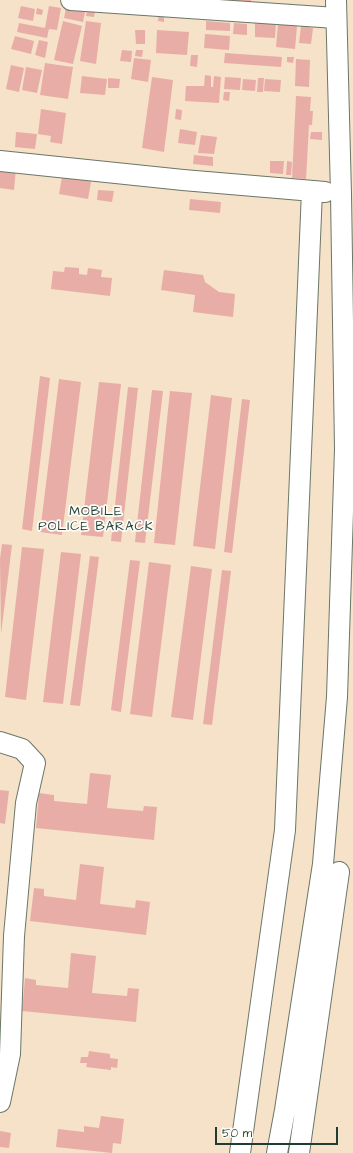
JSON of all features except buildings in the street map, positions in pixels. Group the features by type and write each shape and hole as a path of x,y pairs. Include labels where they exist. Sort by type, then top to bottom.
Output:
{"street":[{"path":"71,0 158,5 336,9 349,447 337,697 323,864 278,1153"},
{"path":"0,161 183,180 341,194"},
{"path":"240,1153 285,830 312,191"},
{"path":"0,742 22,749 35,763 26,803 14,936 10,1054 0,1102"},
{"path":"299,1153 339,872"}],"district":[{"name":"MOBILE POLICE BARACK","path":"96,520"}]}
